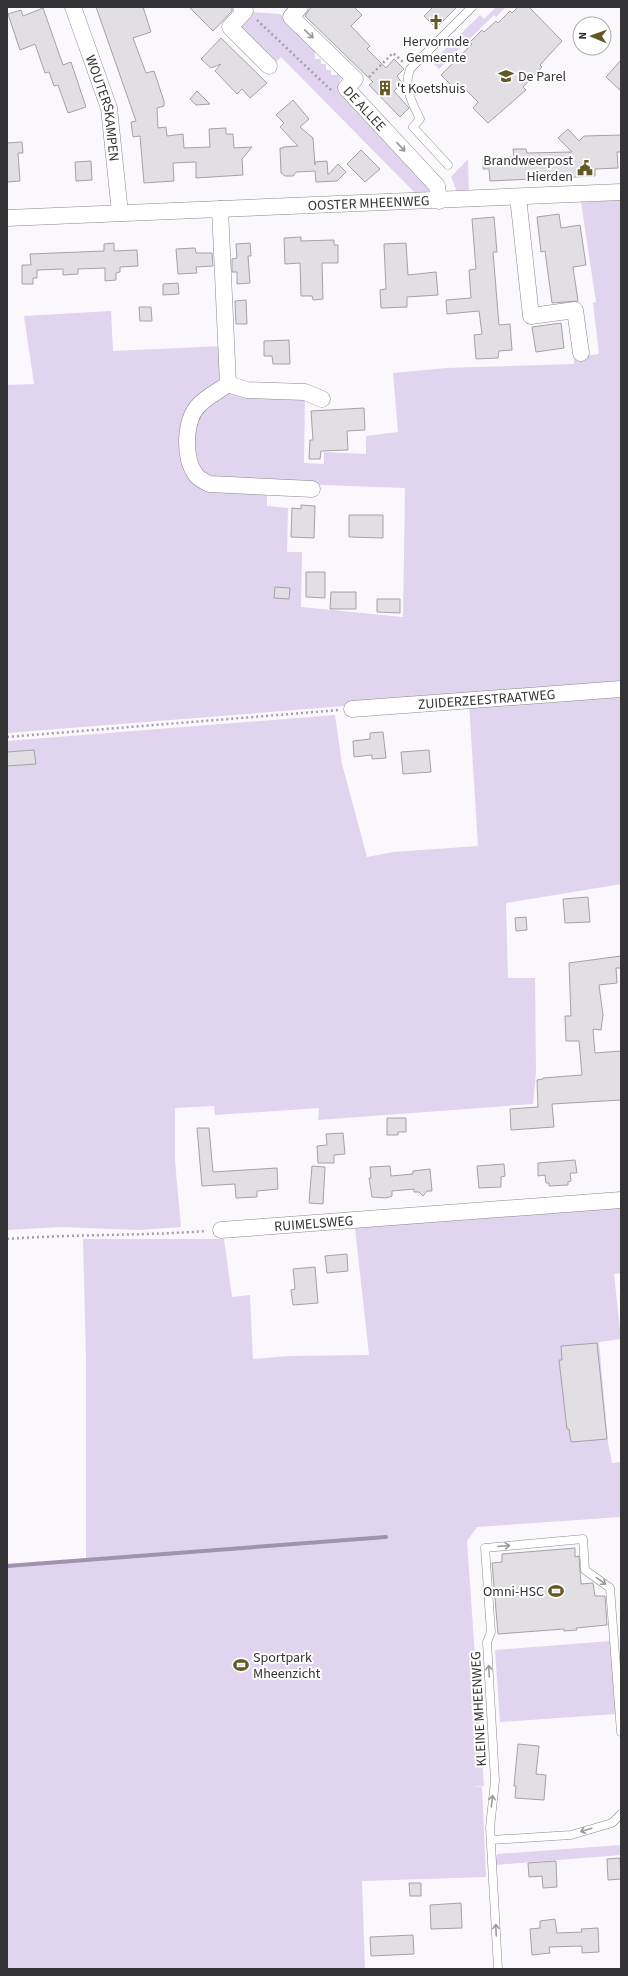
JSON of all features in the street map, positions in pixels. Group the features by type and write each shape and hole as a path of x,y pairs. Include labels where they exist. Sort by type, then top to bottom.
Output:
{"street":[{"name":"WOUTERSKAMPEN","path":"73,7 109,108 120,213"},
{"name":"DE ALLEE","path":"300,7 291,16 355,79 346,88 344,95 437,186 438,201"},
{"path":"243,9 230,27 269,66"},
{"name":"OOSTER MHEENWEG","path":"7,218 438,201 621,192"},
{"path":"518,197 531,316 575,310 581,353"},
{"path":"220,209 228,384"},
{"path":"228,384 247,390 305,392 322,399"},
{"path":"228,384 200,404 193,412 190,422 188,453 192,468 196,475 209,484 312,489"},
{"name":"ZUIDERZEESTRAATWEG","path":"352,709 621,689"},
{"name":"RUIMELSWEG","path":"221,1230 621,1200"}],"lane":[{"path":"448,165 413,127 420,119 409,97 407,81 410,69 472,7"},
{"name":"KLEINE MHEENWEG","path":"498,1969 490,1816 495,1781 487,1642 491,1632 485,1548 583,1539 586,1570 610,1588 621,1732"},
{"path":"491,1840 571,1835 612,1823 621,1814"}],"path":[{"path":"243,9 262,23 344,95 394,53 410,69"},
{"path":"7,737 352,709"},
{"path":"7,1239 86,1234 157,1235 221,1230"}],"shaded area":[{"path":"496,7 506,7 496,17 494,15 439,69 432,62 480,15 484,19"},
{"path":"252,12 280,14 302,35 315,43 315,59 321,59 321,64 326,64 326,70 331,70 331,75 337,75 337,67 343,75 338,85 373,121 430,190 425,193 415,193 281,57 273,65 237,28"},
{"path":"468,159 469,194 458,194 451,177"},
{"path":"621,200 621,684 7,733 7,385 34,384 24,316 111,311 113,351 223,346 223,382 216,390 194,406 189,414 186,424 185,449 188,465 194,476 202,483 213,487 267,489 267,506 288,508 287,552 302,552 301,607 403,617 405,488 210,481 198,473 192,458 190,442 192,427 197,414 207,403 229,389 247,393 305,395 304,463 324,464 324,452 366,454 366,436 398,432 393,373 447,368 574,364 574,357 599,354 593,303 596,302 581,202"},
{"path":"621,692 621,884 506,903 508,978 535,978 536,1073 533,1104 318,1120 319,1108 215,1115 214,1106 175,1108 175,1161 181,1227 139,1230 60,1227 7,1230 7,741 335,715 342,764 367,857 393,852 478,846 469,704"},
{"name":"Sportpark Mheenzicht","path":"621,1205 621,1273 614,1274 621,1339 599,1342 608,1443 612,1463 621,1462 621,1517 477,1527 467,1541 484,1786 472,1787 482,1787 486,1877 362,1881 365,1969 7,1969 7,1567 86,1561 86,1359 83,1239 224,1239 232,1297 250,1295 253,1359 289,1356 369,1355 355,1228"},
{"path":"611,1641 616,1714 500,1722 495,1650"},
{"path":"621,1845 621,1855 495,1865 497,1854"}],"building":[{"path":"96,7 143,7 151,32 133,38 146,73 154,71 164,101 164,106 157,108 158,128 166,127 167,136 183,134 184,148 210,147 209,129 226,128 226,134 233,134 234,148 252,147 242,159 243,175 196,178 196,162 173,163 174,181 144,183 140,136 133,137 131,122 136,121"},
{"path":"189,7 232,7 232,11 213,31"},
{"path":"311,7 354,7 362,15 351,26 370,46 367,49 386,68 394,59 404,69 397,76 402,83 394,91 409,108 400,117 369,85 373,82 305,16"},
{"name":"Hervormde Gemeente","path":"433,7 457,7 436,28 424,16"},
{"path":"518,7 529,7 562,41 540,65 542,67 523,87 526,90 488,123 473,108 478,102 460,84 455,89 441,75 472,44 470,42 482,30 484,32 496,21 498,23 510,11 512,13"},
{"path":"43,8 63,65 71,62 86,107 68,113 58,85 54,86 49,72 45,73 35,44 20,50 8,14 21,10 23,16"},
{"path":"221,38 267,83 250,98 242,89 237,94 215,71 221,64 211,68 201,59"},
{"path":"621,60 621,91 606,77"},
{"path":"197,91 210,104 196,105 190,99"},
{"path":"293,100 309,119 300,127 313,138 315,165 315,162 327,161 328,175 338,164 346,172 337,181 316,182 315,171 296,172 293,176 285,176 281,173 280,148 298,146 280,127 284,123 276,115"},
{"path":"568,129 579,141 584,136 621,135 621,152 617,152 618,168 595,169 595,176 490,181 489,169 483,169 483,158 514,157 513,149 526,149 527,153 572,152 558,138"},
{"path":"22,142 23,153 18,153 20,181 7,182 7,143"},
{"path":"361,150 380,169 365,182 347,164"},
{"path":"91,161 92,180 76,181 75,162"},
{"path":"559,214 561,228 580,225 586,265 573,267 578,301 552,303 545,251 541,252 537,217"},
{"path":"494,217 497,252 493,252 499,325 510,324 512,350 499,351 498,358 476,359 474,335 482,334 479,311 447,314 446,300 471,298 469,270 476,269 472,219"},
{"path":"301,237 301,241 334,240 334,245 338,245 338,263 322,263 323,299 313,300 312,296 301,296 300,263 285,264 284,238"},
{"path":"114,243 114,251 137,250 138,266 120,267 120,272 116,273 116,280 105,281 105,268 78,269 78,274 63,275 63,269 37,270 37,278 33,278 33,284 22,284 22,265 31,265 30,254 104,251 104,244"},
{"path":"250,243 251,256 248,256 250,283 237,284 237,272 232,272 232,259 237,258 236,244"},
{"path":"406,243 408,275 436,272 438,295 407,297 407,307 381,308 380,290 386,289 384,244"},
{"path":"195,248 196,253 212,253 213,266 196,267 197,273 178,274 176,249"},
{"path":"178,283 179,294 163,295 163,284"},
{"path":"246,300 247,324 236,324 235,301"},
{"path":"139,307 151,307 152,321 140,321"},
{"path":"561,323 564,348 536,352 532,327"},
{"path":"289,340 290,364 273,364 272,356 264,356 264,341"},
{"path":"364,408 365,430 347,431 348,450 321,451 320,459 309,459 310,440 313,440 311,411"},
{"path":"301,505 315,506 314,538 291,537 292,508 301,509"},
{"path":"349,515 383,515 383,538 349,537"},
{"path":"306,572 325,572 325,598 306,597"},
{"path":"275,587 290,588 289,599 274,598"},
{"path":"331,592 356,592 356,609 330,609"},
{"path":"377,599 400,599 400,613 377,612"},
{"path":"383,732 386,758 372,759 372,755 354,757 353,741 370,739 370,733"},
{"path":"34,750 36,764 7,766 7,752"},
{"path":"429,750 431,772 403,774 401,752"},
{"path":"588,897 590,922 565,923 563,899"},
{"path":"526,917 527,930 516,931 515,918"},
{"path":"621,956 621,968 616,968 617,983 599,985 603,1015 601,1030 593,1029 595,1053 621,1051 621,1100 552,1104 554,1127 511,1130 510,1109 538,1107 537,1080 543,1078 582,1075 579,1041 566,1041 565,1016 571,1016 569,963"},
{"path":"387,1118 406,1118 406,1132 398,1132 398,1135 387,1135"},
{"path":"197,1128 209,1128 213,1172 277,1168 278,1189 257,1191 257,1197 236,1198 235,1184 202,1186"},
{"path":"343,1133 345,1154 334,1155 334,1163 318,1163 317,1146 327,1145 326,1134"},
{"path":"575,1160 577,1173 570,1173 571,1181 568,1182 568,1185 549,1186 549,1183 546,1183 545,1175 538,1176 538,1163"},
{"path":"504,1164 505,1176 501,1177 501,1187 479,1188 477,1166"},
{"path":"312,1166 325,1167 323,1204 309,1203"},
{"path":"390,1166 391,1176 413,1174 413,1171 430,1169 432,1191 427,1191 423,1196 419,1192 414,1192 414,1189 392,1191 392,1196 386,1198 372,1197 369,1178 371,1178 370,1167"},
{"path":"347,1254 348,1271 327,1273 325,1256"},
{"path":"315,1267 318,1303 293,1305 291,1290 295,1289 293,1269"},
{"path":"597,1343 607,1439 571,1442 569,1429 567,1429 559,1360 562,1360 561,1346"},
{"path":"575,1548 575,1557 579,1556 581,1584 593,1583 595,1596 605,1596 607,1625 576,1628 577,1630 564,1631 564,1629 498,1634 492,1563 502,1562 502,1554"},
{"path":"518,1744 539,1746 536,1774 546,1775 544,1800 515,1798 516,1786 514,1786"},
{"path":"620,1858 621,1879 608,1880 607,1859"},
{"path":"556,1861 557,1887 543,1888 542,1876 529,1877 528,1863"},
{"path":"409,1883 421,1883 421,1896 410,1896"},
{"path":"461,1903 462,1928 431,1929 430,1905"},
{"path":"555,1919 557,1933 582,1932 581,1929 598,1928 599,1952 582,1953 582,1946 549,1947 550,1953 532,1955 530,1929 540,1928 540,1921"},
{"path":"413,1935 414,1954 371,1956 370,1937"}],"waterway":[{"path":"7,1566 386,1537"}],"place":[{"name":"Hervormde Gemeente","path":"436,22"},
{"name":"De Parel","path":"506,76"},
{"name":"'t Koetshuis","path":"385,88"},
{"name":"Brandweerpost Hierden","path":"585,168"},
{"name":"Omni-HSC","path":"556,1591"},
{"name":"Sportpark Mheenzicht","path":"241,1665"}]}
